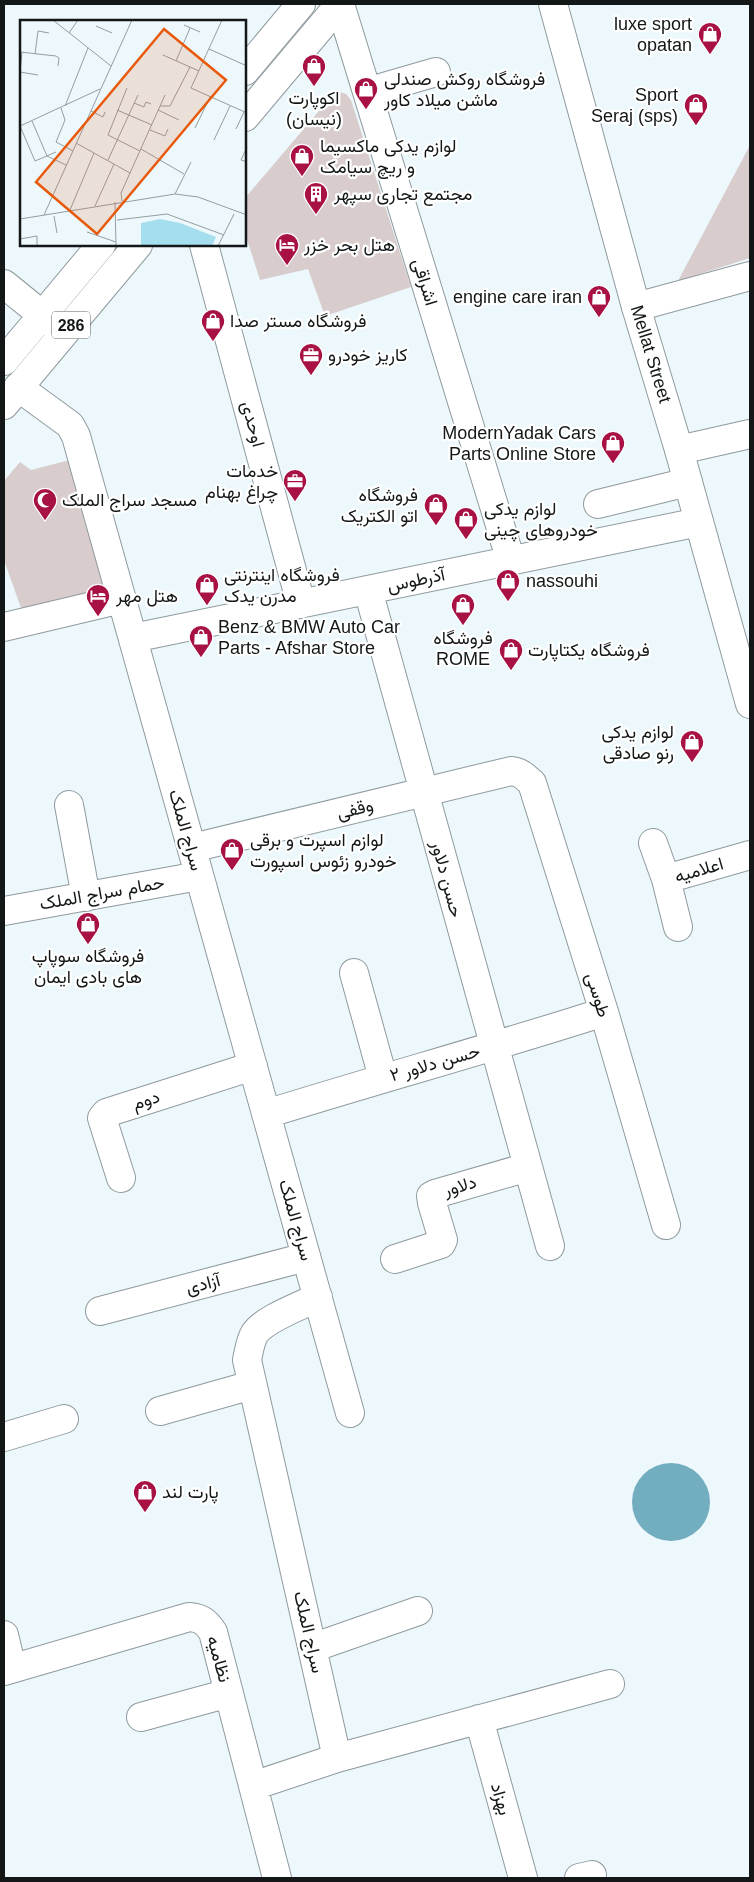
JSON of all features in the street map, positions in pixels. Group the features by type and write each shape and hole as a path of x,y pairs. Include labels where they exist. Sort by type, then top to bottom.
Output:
{"street":[{"path":"246,70 301,4"},
{"path":"246,116 340,4"},
{"name":"اشراقی","path":"340,4 511,561"},
{"name":"Mellat Street","path":"553,4 636,307 679,450 750,704"},
{"path":"367,92 436,72"},
{"path":"4,361 99,246"},
{"name":"286","path":"11,396 137,246"},
{"name":"اوحدی","path":"204,246 301,604"},
{"path":"636,307 750,276"},
{"path":"4,284 64,334"},
{"name":"سراج الملک","path":"11,396 70,425 76,436 350,1413"},
{"path":"679,450 750,434"},
{"path":"598,504 688,482"},
{"name":"آذرطوس","path":"132,638 699,522"},
{"name":"حسن دلاور","path":"368,590 550,1246"},
{"path":"4,627 122,599"},
{"name":"وقفی","path":"192,848 511,771 518,771"},
{"name":"طوسی","path":"518,771 532,783 604,1012 666,1225"},
{"path":"68,805 86,897"},
{"path":"653,843 666,879"},
{"name":"اعلامیه","path":"678,926 666,879 750,855"},
{"name":"حمام سراج الملک","path":"4,910 200,876"},
{"path":"354,973 383,1078"},
{"name":"حسن دلاور ۲","path":"266,1114 383,1078 494,1047 604,1012"},
{"name":"دوم","path":"121,1178 102,1118 106,1113 253,1066"},
{"name":"دلاور","path":"395,1259 441,1244 444,1240 431,1196 528,1167"},
{"name":"آزادی","path":"100,1312 306,1257"},
{"path":"160,1411 250,1372 252,1340 261,1328 275,1318 318,1297"},
{"name":"سراج الملک","path":"250,1372 337,1758"},
{"path":"4,1437 64,1419"},
{"path":"312,1648 418,1611"},
{"name":"نظامیه","path":"8,1670 189,1617 198,1617 206,1621 213,1632 277,1878"},
{"path":"4,1635 8,1670"},
{"path":"253,1786 337,1758 610,1684"},
{"path":"141,1717 229,1693"},
{"name":"بهزاد","path":"479,1719 523,1878"}],"water":[{"path":"671,1463 686,1466 699,1474 707,1487 710,1502 707,1517 699,1530 686,1538 671,1541 656,1538 643,1530 635,1517 632,1502 635,1487 643,1474 656,1466"}],"building":[{"name":"مجتمع تجاری سپهر","path":"340,92 346,94 351,100 411,287 325,316 308,269 260,280 246,236 246,197 330,98"},
{"path":"750,145 750,258 678,281"},
{"name":"مسجد سراج الملک","path":"70,460 107,594 21,608 4,560 4,481 20,462 31,470"}],"place":[{"name":"luxe sport opatan","path":"710,55"},
{"name":"اکوپارت (نیسان)","path":"314,87"},
{"name":"فروشگاه روکش صندلی ماشن میلاد کاور","path":"366,110"},
{"name":"Sport Seraj (sps)","path":"696,126"},
{"name":"لوازم یدکی ماکسیما و ریچ سیامک","path":"302,177"},
{"name":"مجتمع تجاری سپهر","path":"316,215"},
{"name":"هتل بحر خزر","path":"287,266"},
{"name":"engine care iran","path":"599,318"},
{"name":"فروشگاه مستر صدا","path":"213,342"},
{"name":"کاریز خودرو","path":"311,376"},
{"name":"ModernYadak Cars Parts Online Store","path":"613,464"},
{"name":"خدمات چراغ بهنام","path":"295,502"},
{"name":"مسجد سراج الملک","path":"45,521"},
{"name":"فروشگاه اتو الکتریک","path":"436,526"},
{"name":"لوازم یدکی خودروهای چینی","path":"466,540"},
{"name":"nassouhi","path":"508,602"},
{"name":"فروشگاه اینترنتی مدرن یدک","path":"207,606"},
{"name":"هتل مهر","path":"98,617"},
{"name":"فروشگاه ROME","path":"463,626"},
{"name":"Benz & BMW Auto Car Parts - Afshar Store","path":"201,658"},
{"name":"فروشگاه یکتاپارت","path":"511,671"},
{"name":"لوازم یدکی رنو صادقی","path":"692,763"},
{"name":"لوازم اسپرت و برقی خودرو زئوس اسپورت","path":"232,871"},
{"name":"فروشگاه سوپاپ های بادی ایمان","path":"88,945"},
{"name":"پارت لند","path":"145,1513"}]}
